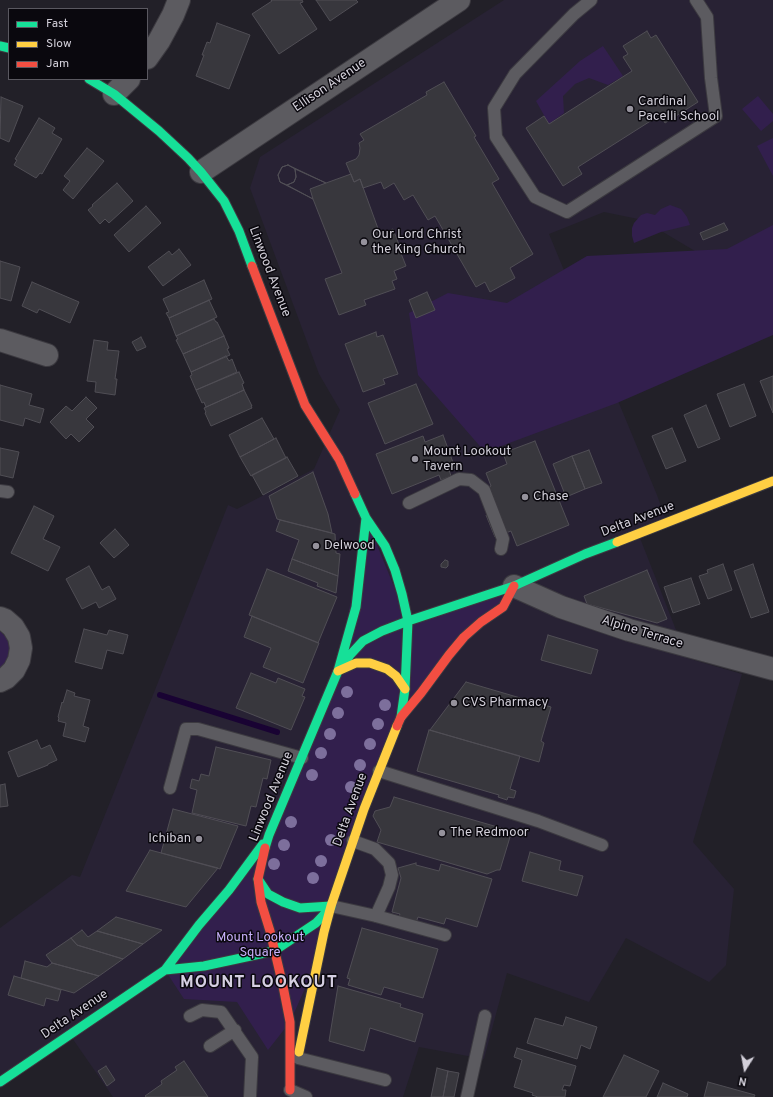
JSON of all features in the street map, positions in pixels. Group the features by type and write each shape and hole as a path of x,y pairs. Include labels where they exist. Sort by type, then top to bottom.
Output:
{"main road":[{"name":"Linwood Avenue","path":"94,80 122,86 159,131 201,172 224,201 239,231 305,405 339,459 366,518 385,546 402,594 408,621 405,689 400,716"},
{"name":"Delta Avenue","path":"338,671 350,655 363,642 382,631 514,586 585,554 773,481"},
{"name":"Linwood Avenue","path":"289,1094 290,1022 283,986 261,902 258,879 269,835 338,671 356,607 366,518"},
{"name":"Delta Avenue","path":"165,970 204,966 274,951 316,923 331,906 364,809 400,716 421,693 464,637 481,622 503,607 514,586"},
{"path":"338,671 356,664 370,663 387,669 396,676 405,689"},
{"name":"Delta Avenue","path":"0,1082 165,970 199,925 229,890 269,835"},
{"path":"258,879 268,894 283,902 300,908 331,906 289,1094"}],"street":[{"path":"148,57 159,41 179,0"},
{"name":"Ellison Avenue","path":"201,172 459,0"},
{"path":"0,340 47,355"},
{"name":"Alpine Terrace","path":"514,586 561,607 629,630 773,669"},
{"path":"0,618 5,620 13,627 19,637 21,648 19,660 14,670 6,678 0,681"}],"lane":[{"path":"591,0 574,14 515,74 494,108 496,137 535,197 567,212 716,116 711,78 707,17 696,0"},
{"path":"409,504 459,479 471,480 484,490 502,539 501,549"},
{"path":"170,788 186,729 198,729 302,758"},
{"path":"379,771 538,821 602,845"},
{"path":"353,842 375,848 389,863 392,875 389,887 376,916"},
{"path":"331,906 376,916 445,935"},
{"path":"190,1016 202,1010 222,1012 252,1057 250,1097"},
{"path":"467,1097 485,1016"},
{"path":"210,1046 235,1030"},
{"path":"298,1058 385,1080"},
{"path":"289,1094 306,1097"}],"shaded area":[{"path":"504,0 773,0 773,280 755,287 643,220 604,212 549,234 657,495 668,526 640,538 687,658 742,674 693,842 734,889 726,965 709,982 626,938 589,1002 507,973 484,1059 419,1047 403,1097 113,1097 70,1035 0,1081 0,928 72,875 80,877 228,505 237,509 314,469 340,410 319,374 250,188 260,157"}],"green space":[{"path":"603,46 623,76 608,85 589,78 575,84 563,96 564,113 549,124 536,101 580,61"},
{"path":"758,96 773,114 773,121 761,131 742,109"},
{"path":"773,138 773,176 757,146"},
{"path":"670,205 681,209 687,217 690,225 661,232 634,243 632,228 634,223 641,215 647,213 655,215 661,209"},
{"path":"773,225 773,335 617,403 485,452 418,375 409,313 448,293 507,303 587,256 727,249"},
{"name":"Mount Lookout Square","path":"366,518 408,621 514,586 400,717 319,957 290,1022 268,1050 237,1002 184,999 165,970 269,835 338,671"},
{"path":"0,631 9,642 10,650 6,664 0,670"}],"building":[{"path":"271,0 302,0 303,2 300,3 317,29 279,54 252,14 272,1"},
{"path":"316,0 356,0 358,2 330,21"},
{"path":"217,23 250,35 229,89 196,76 207,42 210,43"},
{"name":"Cardinal Pacelli School","path":"647,31 651,38 656,35 698,102 665,123 660,115 578,167 582,174 563,186 526,128 544,116 549,124 632,71 623,57 628,54 623,46"},
{"path":"444,82 476,136 474,137 499,179 492,183 533,254 510,268 515,278 490,292 485,282 476,287 435,216 428,220 413,195 404,200 394,183 384,189 381,182 363,188 360,179 354,182 346,163 356,159 359,155 359,143 364,140 360,134 427,95 426,92"},
{"path":"1,97 23,106 9,142 0,138"},
{"path":"39,118 55,128 52,133 62,139 42,174 40,173 36,178 14,165 17,160 15,159"},
{"path":"87,148 104,161 73,199 63,190 70,181 64,176"},
{"name":"Our Lord Christ the King Church","path":"288,165 326,183 351,174 354,182 360,179 380,234 393,229 401,250 400,251 406,266 394,271 397,279 392,281 395,289 364,300 366,305 339,315 325,279 342,273 313,199 280,182 278,175 282,167"},
{"path":"288,165 295,169 296,177 294,182 287,185 280,182 278,175 282,167"},
{"path":"295,169 326,183 310,189 313,199 287,185 294,182 296,177"},
{"path":"117,183 133,201 109,223 105,219 100,224 88,210"},
{"path":"146,206 161,223 129,252 114,235"},
{"path":"724,223 728,230 703,240 700,233"},
{"path":"179,249 191,265 163,286 148,267 169,251 172,255"},
{"path":"0,261 20,267 11,301 0,298"},
{"path":"204,280 212,299 169,318 166,313 169,312 163,299"},
{"path":"32,282 79,302 70,323 39,309 37,313 22,306"},
{"path":"427,292 435,310 416,318 409,300"},
{"path":"209,300 217,317 176,336 169,318"},
{"path":"214,319 224,336 183,354 176,340 178,339 176,336"},
{"path":"376,332 377,337 383,335 398,374 383,379 385,384 363,392 345,344"},
{"path":"224,336 230,355 191,372 183,354"},
{"path":"141,337 146,347 137,351 132,342"},
{"path":"94,340 108,342 107,350 119,351 115,379 117,379 115,395 95,392 96,382 87,381"},
{"path":"226,356 229,361 232,359 237,372 196,390 190,376 192,375 191,372"},
{"path":"239,372 244,383 242,384 244,390 206,407 204,402 202,403 196,390"},
{"path":"773,376 773,413 760,381"},
{"path":"416,384 433,424 385,444 368,403"},
{"path":"744,384 756,416 730,427 717,394"},
{"path":"0,385 32,394 29,405 44,409 40,423 25,418 23,426 0,420"},
{"path":"244,390 252,408 211,426 204,408"},
{"path":"86,397 97,408 86,419 94,427 79,442 71,434 66,439 50,422 66,406 72,411"},
{"path":"706,405 720,439 698,448 684,415"},
{"path":"262,418 274,439 240,457 229,435"},
{"path":"672,428 686,461 666,469 652,436"},
{"name":"Mount Lookout Tavern","path":"443,435 455,468 449,470 451,476 441,480 439,475 392,494 376,454 423,436 425,442"},
{"path":"276,438 286,458 251,476 240,457"},
{"name":"Chase","path":"535,441 569,525 517,546 511,531 495,537 486,515 497,510 488,488 491,486 486,473 507,464 503,453"},
{"path":"0,448 19,452 13,478 0,475"},
{"path":"589,450 602,483 585,489 572,456"},
{"path":"572,456 585,489 566,497 553,464"},
{"path":"287,457 298,476 263,495 252,475"},
{"path":"313,472 328,514 332,533 277,519 269,496"},
{"path":"34,506 54,516 43,539 60,547 48,571 11,553"},
{"name":"Delwood","path":"280,520 335,534 336,553 340,554 338,576 292,559 299,540 276,531"},
{"path":"115,529 129,545 114,558 100,543"},
{"path":"292,559 338,576 336,593 317,586 318,583 288,571"},
{"path":"445,560 448,561 448,566 446,568 441,567 441,564"},
{"path":"723,564 732,590 708,599 699,576 708,573 707,570"},
{"path":"753,564 769,612 751,618 734,571"},
{"path":"89,566 102,590 109,586 116,599 99,608 96,602 82,609 66,579"},
{"path":"267,569 337,597 318,643 249,615"},
{"path":"647,570 667,619 657,623 587,604 584,596"},
{"path":"691,578 700,604 673,613 664,587"},
{"path":"252,616 319,643 303,683 263,667 271,648 244,637"},
{"path":"84,629 107,635 109,630 128,635 123,654 107,650 102,669 75,662"},
{"path":"548,635 598,650 591,674 541,660"},
{"path":"251,673 276,683 278,678 305,689 302,696 305,697 291,730 236,708"},
{"path":"466,682 551,707 541,741 544,743 539,762 430,730"},
{"path":"67,690 75,693 74,696 90,700 83,726 89,728 85,742 63,736 66,723 58,721 58,717"},
{"path":"429,730 520,756 510,789 516,791 514,798 508,797 507,800 498,797 499,795 417,771"},
{"path":"37,740 41,749 50,745 57,760 18,777 8,752"},
{"path":"216,747 271,760 267,779 263,778 256,807 251,806 246,826 192,813 197,790 190,788 192,779 199,781 201,774 209,776"},
{"path":"5,784 8,806 0,807 0,785"},
{"name":"The Redmoor","path":"394,797 501,828 504,836 510,837 500,870 487,874 377,842 381,830 373,816 375,811 390,807"},
{"name":"Ichiban","path":"173,809 238,826 220,869 161,853"},
{"path":"150,850 218,868 186,907 126,891"},
{"path":"530,852 561,861 559,870 583,876 577,896 522,881"},
{"path":"416,863 416,865 439,871 441,864 492,879 477,927 446,918 444,924 418,917 414,928 397,923 400,914 392,912 401,878 398,868"},
{"path":"116,917 162,930 143,944 97,931"},
{"path":"362,928 438,949 423,998 384,987 381,995 348,985 350,979 347,978"},
{"path":"82,930 88,937 97,931 143,944 123,959 77,945 71,938"},
{"path":"71,938 77,945 123,959 99,976 52,963 46,955"},
{"path":"25,961 47,967 52,963 99,976 74,993 21,978"},
{"path":"14,976 61,990 58,1001 46,998 44,1006 8,995"},
{"path":"338,986 401,1004 400,1007 423,1014 415,1042 370,1028 364,1051 329,1041"},
{"path":"566,1017 597,1027 590,1049 581,1045 577,1059 527,1043 535,1018 563,1026"},
{"path":"517,1048 576,1066 570,1086 564,1085 562,1090 566,1090 565,1097 538,1097 532,1095 533,1093 514,1087 522,1060 514,1057"},
{"path":"624,1055 659,1071 646,1097 603,1097"},
{"path":"184,1061 208,1097 145,1096 162,1084 161,1081 177,1070 175,1067"},
{"path":"106,1066 115,1080 107,1086 98,1071"},
{"path":"437,1068 448,1071 443,1097 431,1097"},
{"path":"448,1071 459,1073 454,1097 443,1097"},
{"path":"708,1082 755,1095 754,1097 704,1097"},
{"path":"663,1083 688,1094 687,1097 657,1097"}],"waterway":[{"path":"160,695 277,732"}],"traffic: fast":[{"path":"0,46 8,48"},
{"path":"91,80 114,94 159,131 201,172 224,201 239,231 252,266"},
{"path":"355,494 366,518 385,546 395,570 408,621 405,689 401,717"},
{"path":"265,848 269,835 338,671 356,607 366,518"},
{"path":"344,664 363,641 382,631 514,586 585,554 617,542"},
{"path":"0,1082 165,970 199,925 229,890 263,844"},
{"path":"258,879 268,894 283,902 300,908 331,906"},
{"path":"165,970 204,966 274,951 316,923 331,907"}],"traffic: slow":[{"path":"617,542 773,481"},
{"path":"338,671 356,663 370,663 387,669 396,676 405,689"},
{"path":"299,1052 324,932 331,906 364,809 397,726"}],"traffic: jam":[{"path":"252,266 305,405 339,459 355,494"},
{"path":"397,726 401,717 464,637 481,622 503,607 514,586"},
{"path":"265,848 258,879 261,902 270,931 290,1022 290,1090"}],"place":[{"name":"Cardinal Pacelli School","path":"630,109"},
{"name":"Our Lord Christ the King Church","path":"364,242"},
{"name":"Mount Lookout Tavern","path":"415,459"},
{"name":"Chase","path":"525,497"},
{"name":"Delwood","path":"316,546"},
{"name":"CVS Pharmacy","path":"454,703"},
{"name":"The Redmoor","path":"442,833"},
{"name":"Ichiban","path":"199,839"}],"district":[{"name":"MOUNT LOOKOUT","path":"259,984"}]}
